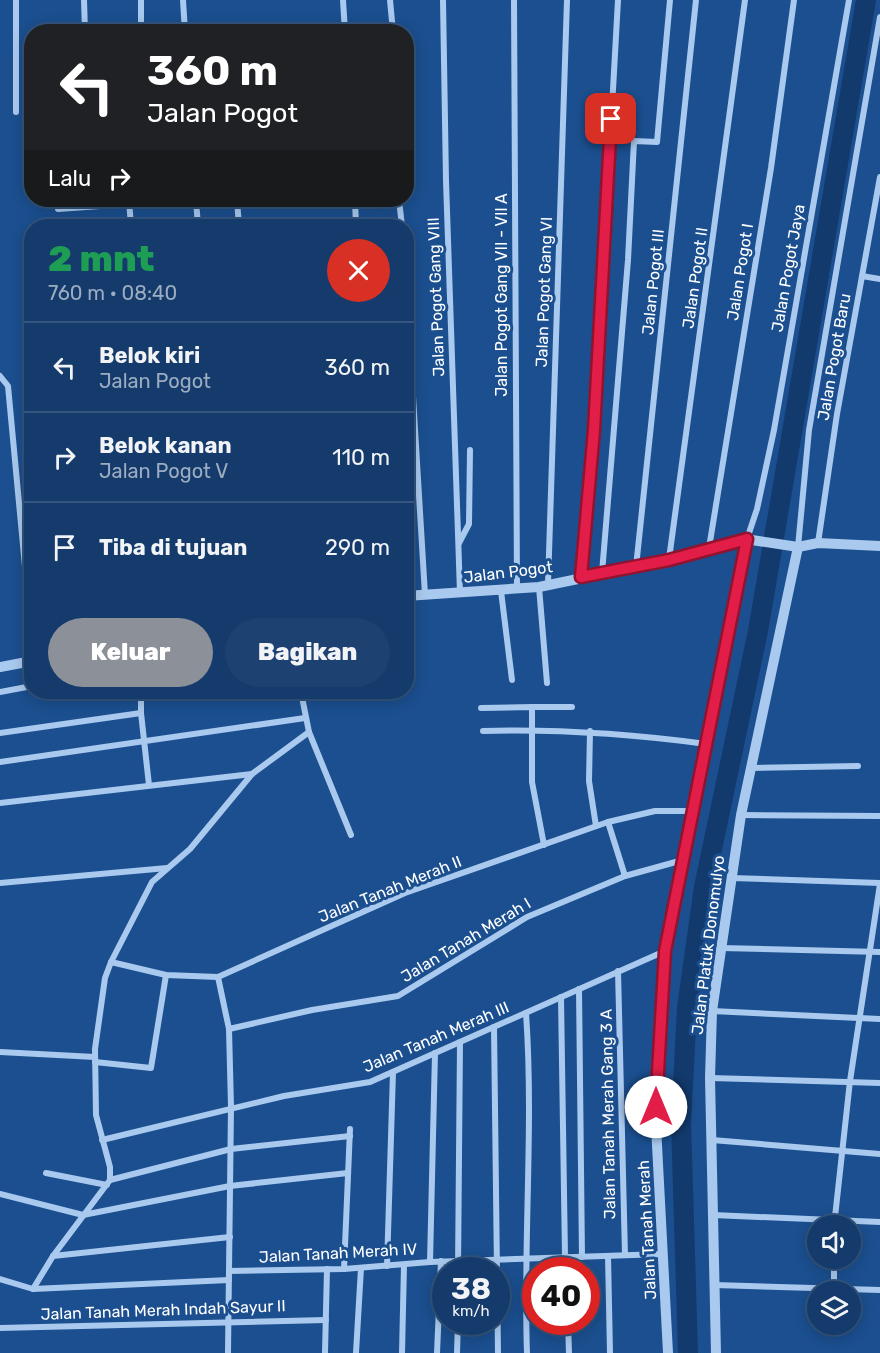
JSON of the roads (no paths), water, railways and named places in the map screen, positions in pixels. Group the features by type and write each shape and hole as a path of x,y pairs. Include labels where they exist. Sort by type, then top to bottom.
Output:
{"street":[{"path":"16,0 16,112"},
{"path":"84,0 85,24"},
{"path":"141,0 141,24"},
{"path":"183,0 184,24"},
{"path":"343,0 344,24"},
{"path":"390,0 392,24"},
{"name":"Jalan Pogot Gang VIII","path":"443,0 446,182 460,594"},
{"name":"Jalan Pogot Gang VII - VII A","path":"514,0 517,589"},
{"name":"Jalan Pogot Gang VI","path":"547,682 543,585 567,0"},
{"path":"581,577 594,430 618,0"},
{"path":"602,573 628,260 634,141 657,142 670,0"},
{"name":"Jalan Pogot III","path":"636,567 696,0"},
{"name":"Jalan Pogot II","path":"669,560 745,0"},
{"name":"Jalan Pogot I","path":"709,548 771,168 794,0"},
{"name":"Jalan Pogot Jaya","path":"750,539 774,430 849,0"},
{"path":"796,547 809,430 880,17"},
{"name":"Jalan Pogot Baru","path":"818,543 837,414 880,177"},
{"path":"58,208 70,207"},
{"path":"871,232 880,234"},
{"path":"862,276 880,279"},
{"path":"0,376 9,386 24,552"},
{"path":"414,413 425,595"},
{"path":"458,544 469,524 470,450"},
{"path":"750,539 796,547 818,543 880,546"},
{"name":"Jalan Pogot","path":"414,596 501,591 543,585 669,560 750,539"},
{"name":"Jalan Tanah Merah","path":"668,1353 656,1126 657,1069 665,951 750,539"},
{"name":"Jalan Platuk Donomulyo","path":"716,1353 710,1078 712,1011 741,815 796,547"},
{"path":"501,591 512,680"},
{"path":"0,667 24,662"},
{"path":"0,692 24,688"},
{"path":"141,699 148,785"},
{"path":"302,699 309,732 351,835"},
{"path":"532,707 531,782 544,845"},
{"path":"481,708 572,707"},
{"path":"0,732 141,713"},
{"path":"0,762 305,718"},
{"path":"483,731 590,731 706,744"},
{"path":"590,731 589,781 596,826"},
{"path":"33,1289 83,1215 108,1183 110,1167 96,1115 95,1059 100,1005 105,978 111,962 152,882 190,849 252,774 309,732"},
{"path":"751,768 858,766"},
{"path":"0,803 252,774"},
{"name":"Jalan Tanah Merah II","path":"111,962 166,975 218,977 405,893 596,826 655,811 693,811"},
{"path":"741,815 880,816"},
{"path":"609,822 625,876"},
{"name":"Jalan Tanah Merah I","path":"229,1029 312,1010 398,996 527,917 625,876 682,860"},
{"path":"0,883 168,868"},
{"path":"730,878 880,884 850,1081 835,1215"},
{"path":"721,948 880,952"},
{"name":"Jalan Tanah Merah III","path":"102,1140 231,1107 369,1082 665,951"},
{"name":"Jalan Tanah Merah Gang 3 A","path":"618,971 625,1255"},
{"path":"0,1052 95,1059 151,1068 166,975"},
{"path":"218,977 229,1029 231,1149 228,1353"},
{"path":"579,989 582,1257"},
{"path":"561,997 566,1257"},
{"path":"712,1011 880,1019"},
{"path":"525,1257 528,1105 526,1013"},
{"path":"494,1027 497,1257"},
{"path":"458,1257 460,1042"},
{"path":"430,1262 435,1053"},
{"path":"387,1266 393,1072"},
{"path":"710,1078 880,1083"},
{"path":"46,1173 108,1183 231,1149 350,1133 344,1269"},
{"path":"712,1140 880,1154"},
{"path":"0,1194 83,1215 230,1186 348,1173"},
{"path":"713,1215 807,1221"},
{"path":"861,1222 880,1222"},
{"path":"54,1256 230,1237"},
{"name":"Jalan Tanah Merah IV","path":"582,1257 664,1254"},
{"path":"608,1256 610,1353"},
{"name":"Jalan Tanah Merah IV","path":"229,1271 344,1269 430,1262"},
{"path":"402,1353 404,1265"},
{"path":"356,1353 360,1268"},
{"path":"325,1353 327,1269"},
{"path":"0,1279 33,1289 229,1280"},
{"path":"714,1286 807,1288"},
{"path":"861,1289 880,1290"},
{"name":"Jalan Tanah Merah Indah Sayur II","path":"0,1328 326,1320"},
{"path":"437,1353 438,1335"},
{"path":"458,1335 458,1353"},
{"path":"498,1335 498,1353"},
{"path":"527,1335 527,1353"},
{"path":"568,1335 569,1353"}],"waterway":[{"path":"688,1353 681,1123 687,1008 704,887 758,631 866,0"}]}
